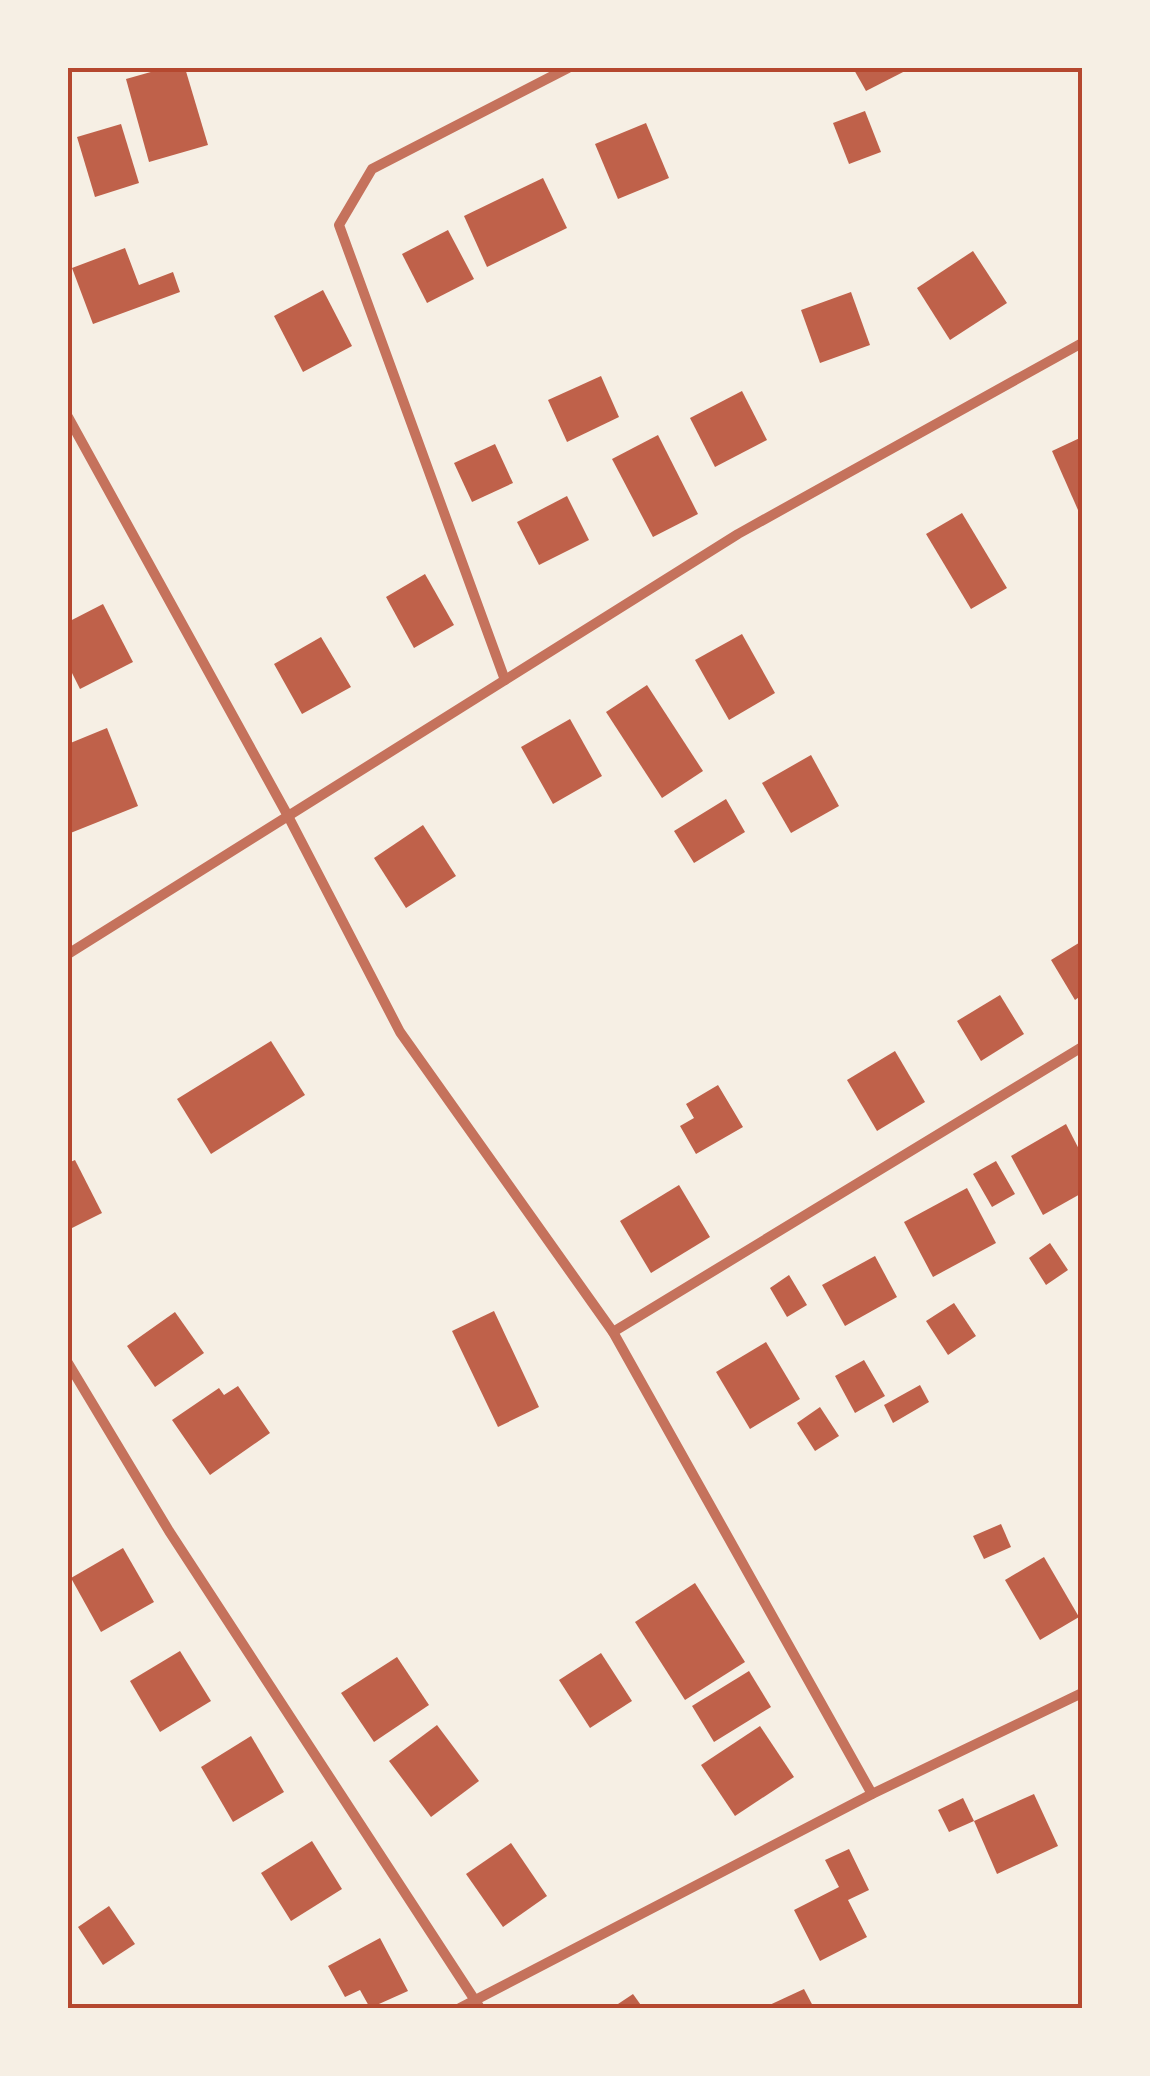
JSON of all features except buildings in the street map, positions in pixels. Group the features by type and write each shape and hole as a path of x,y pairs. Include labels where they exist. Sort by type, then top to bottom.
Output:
{"street":[{"path":"505,680 340,225 372,168 568,68"},
{"path":"68,954 738,534 1082,343"},
{"path":"68,416 288,816 400,1032 613,1332 872,1794"},
{"path":"613,1332 1082,1047"},
{"path":"68,1362 168,1531 478,2004"},
{"path":"460,2008 478,2004 872,1794 1082,1693"}]}
